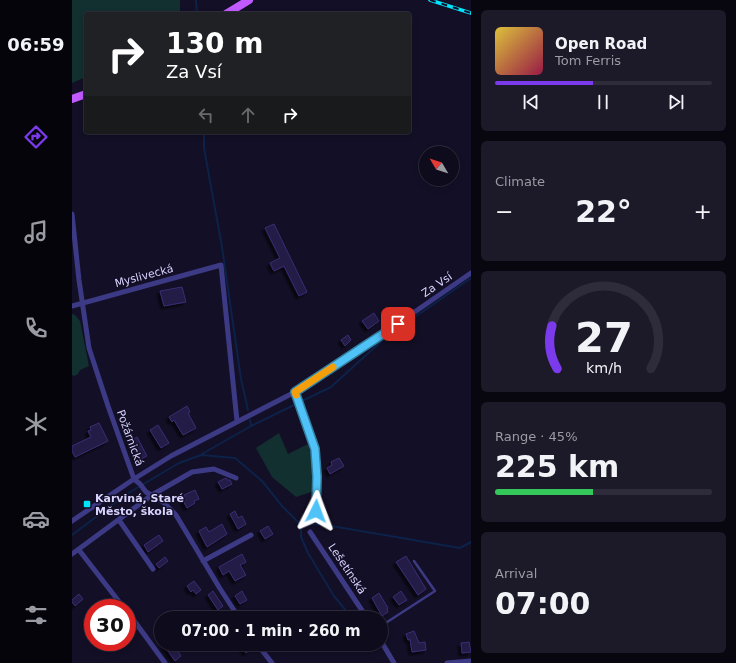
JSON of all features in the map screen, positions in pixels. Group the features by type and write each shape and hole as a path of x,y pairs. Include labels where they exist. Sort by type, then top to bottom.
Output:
{"main road":[{"path":"229,12 248,0"},
{"path":"72,99 84,95"}],"street":[{"name":"Požárnická","path":"72,214 79,280 89,348 134,479 152,496 162,502 176,516 235,611"},
{"name":"Myslivecká","path":"72,306 221,265 237,421"},
{"name":"Za Vsí","path":"72,521 171,456 295,392 361,349 471,273"},
{"path":"295,392 315,449 317,477 316,511"},
{"path":"72,554 152,496 192,472 214,469 236,478"},
{"path":"119,520 153,569"},
{"name":"Lešetínská","path":"310,532 362,611"},
{"path":"203,561 251,535"},
{"path":"79,550 117,599"},
{"path":"136,624 165,663"},
{"path":"263,651 272,663"},
{"path":"387,651 394,663"},
{"path":"447,663 471,661"}],"lane":[{"path":"388,621 435,591 414,561"}],"green space":[{"path":"72,0 180,0 180,12 84,12 84,78 72,83"},
{"path":"72,314 75,315 80,321 89,366 80,370 78,374 74,376 72,375"},
{"path":"279,433 288,454 308,444 316,475 314,491 296,497 272,477 256,448"}],"building":[{"path":"274,224 307,292 299,296 284,266 274,271 270,263 280,258 265,228"},
{"path":"182,287 186,302 164,306 160,291"},
{"path":"374,313 379,321 368,329 362,321"},
{"path":"348,335 351,340 345,346 341,340"},
{"path":"187,406 190,412 188,413 196,428 183,435 174,420 172,422 169,417"},
{"path":"99,423 108,441 75,457 72,451 72,446 91,437 88,431 91,430 90,427"},
{"path":"158,425 169,443 161,448 150,430"},
{"path":"137,437 147,456 139,460 130,441"},
{"path":"339,458 344,466 330,474 327,468 332,465 331,462"},
{"path":"226,478 227,480 230,480 232,484 222,489 218,482"},
{"path":"195,490 199,499 194,501 195,503 187,508 182,499 185,497 184,495"},
{"path":"235,511 238,518 242,516 246,524 238,529 230,514"},
{"path":"222,524 227,534 207,547 199,531 206,527 209,532"},
{"path":"268,526 273,534 265,539 260,531"},
{"path":"159,535 163,541 148,552 144,545"},
{"path":"242,554 246,562 240,565 246,575 235,581 229,571 223,575 219,567"},
{"path":"406,556 426,589 418,595 396,562"},
{"path":"165,557 168,561 159,568 156,564"},
{"path":"194,581 201,590 196,594 193,590 191,592 187,586"},
{"path":"213,591 223,606 218,610 208,595"},
{"path":"242,591 247,600 240,604 235,596"},
{"path":"401,591 407,600 399,605 393,597"},
{"path":"379,593 388,608 388,611 379,611 372,598"},
{"path":"79,594 83,599 75,606 72,600"},
{"path":"414,631 419,643 425,642 426,650 412,652 410,639 408,640 406,634"},
{"path":"469,642 471,652 462,653 461,643"},
{"path":"168,651 178,651 181,656 175,661"}],"waterway":[{"path":"196,0 197,12"},
{"path":"204,134 204,148 222,247 241,379 248,410"},
{"path":"302,401 331,387 386,337 471,278"},
{"path":"251,426 296,404"},
{"path":"202,454 251,426 250,420"},
{"path":"72,535 125,495 179,463 201,455 235,458 262,481 283,507 301,525 320,524 460,548 471,542"},
{"path":"301,525 301,537 308,553 334,596 346,611"}],"railway":[{"path":"430,0 471,13"}],"slow traffic":[{"path":"296,395 295,392 333,367"}],"place":[{"name":"Karviná, Staré Město, škola","path":"87,504"}],"route":[{"path":"316,511 317,477 315,449 295,392 398,324"}]}
